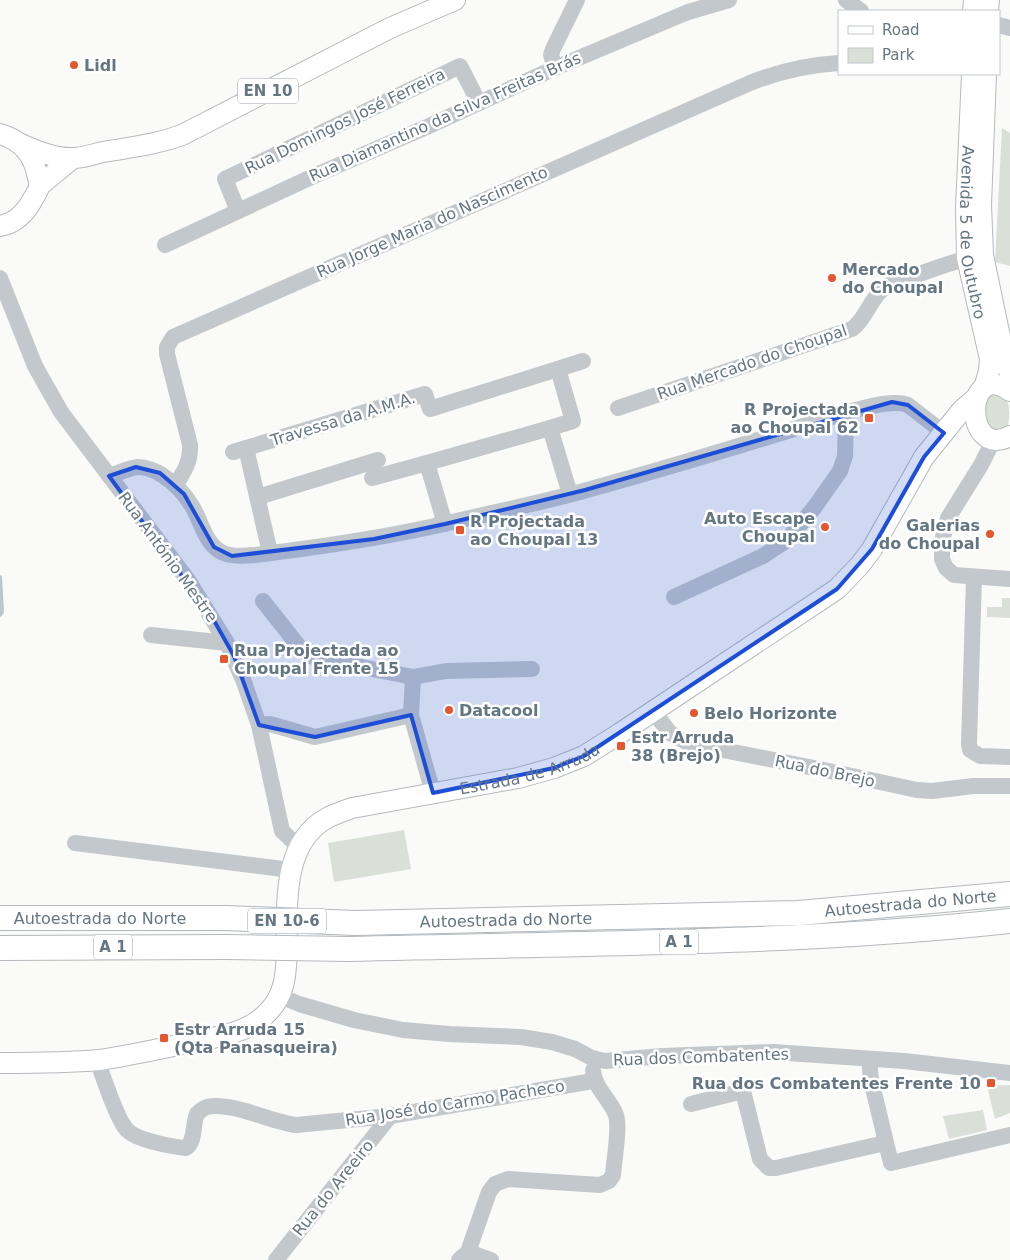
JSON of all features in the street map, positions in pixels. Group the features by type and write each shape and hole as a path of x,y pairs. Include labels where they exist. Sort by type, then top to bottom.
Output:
{"highway":[{"name":"Autoestrada do Norte","path":"0,918 226,918 356,923 799,913 1010,894"},
{"name":"Autoestrada do Norte","path":"0,948 226,947 348,949 624,944 800,938 948,928 1010,921"}],"main road":[{"name":"EN 10","path":"0,134 11,137 38,152 73,158 155,144 182,135 390,28 456,0"},
{"name":"Avenida 5 de Outubro","path":"972,75 966,207 990,359 989,371 998,385"},
{"name":"Avenida 5 de Outubro","path":"986,75 981,205 975,257 1006,348 998,385"},
{"name":"EN 10","path":"21,144 30,154 36,166 39,186"},
{"name":"EN 10","path":"2,229 19,218 29,208 39,186 73,158"},
{"name":"Estrada de Arruda","path":"280,996 286,974 287,905 291,870 299,847 311,830 327,818 340,812 518,778 554,768 584,756 619,734 819,603 851,576 872,548 924,457 962,410 998,385"},
{"path":"998,385 975,403 974,413 978,425 1000,437"},
{"path":"944,433 958,429 1000,437"},
{"name":"EN 10-6","path":"0,1063 53,1063 97,1060 199,1041 245,1029 256,1023 268,1013 280,996"}],"street":[{"name":"Rua Diamantino da Silva Freitas Brás","path":"165,244 554,68 688,12 730,0"},
{"path":"846,0 860,10"},
{"path":"554,68 551,55 574,3"},
{"name":"Rua Jorge Maria do Nascimento","path":"176,484 185,469 191,452 167,348 173,336 750,83 776,73 804,66 838,63"},
{"name":"Rua Domingos José Ferreira","path":"238,211 225,178 460,66 479,103"},
{"name":"Rua Mercado do Choupal","path":"618,408 852,329 857,326 876,296 884,288 975,257"},
{"name":"Rua António Mestre","path":"0,277 26,347 44,384 61,412 188,580 227,643 244,682 259,725 280,825 286,836 299,847"},
{"name":"Travessa da A.M.A.","path":"258,497 239,450 425,394 430,409 583,361"},
{"path":"372,478 573,421 558,369"},
{"path":"109,476 136,467 160,473 176,484 191,505 209,541 214,547 222,553 232,556 270,553 374,539 445,524 570,494 722,451 846,413 892,402 902,403 912,408 944,433"},
{"path":"674,597 763,556 787,540 814,508 840,471 845,456 846,413"},
{"path":"550,428 570,494"},
{"path":"1000,437 948,518 942,541 942,559 946,568 954,575 1010,579"},
{"path":"270,553 258,497 378,460"},
{"path":"427,463 445,524"},
{"path":"974,577 968,744 970,750 980,756 1010,757"},
{"path":"263,600 305,653 325,660 413,678 446,671 532,669"},
{"path":"151,635 227,643"},
{"path":"413,678 411,715 433,794"},
{"name":"Rua do Brejo","path":"653,711 670,733 688,743 917,790 932,791 973,786 1010,786"},
{"path":"259,725 270,724 316,736 411,715"},
{"path":"75,843 291,870"},
{"name":"Rua dos Combatentes","path":"280,996 299,1004 354,1020 403,1030 520,1037 552,1042 592,1058 605,1061 662,1056 773,1052 869,1059 1010,1073"},
{"path":"491,1260 464,1256 486,1196 491,1188 508,1179 600,1185 609,1181 613,1175 617,1118 609,1101 593,1081 592,1058"},
{"path":"869,1059 871,1080 891,1164 1010,1135"},
{"name":"Rua José do Carmo Pacheco","path":"97,1060 120,1118 128,1131 135,1136 186,1148 190,1145 195,1118 206,1107 225,1107 267,1117 282,1123 296,1125 390,1116 593,1081"},
{"path":"691,1104 743,1092 760,1159 769,1168 886,1143"},
{"name":"Rua do Areeiro","path":"276,1260 390,1116"}],"highlighted area":[{"path":"892,402 908,405 944,433 924,457 872,549 837,589 584,756 554,768 433,793 411,715 315,737 259,725 234,656 212,617 109,476 136,467 160,473 184,494 214,547 232,556 374,539 445,524 585,490"}],"green space":[{"path":"1002,128 1010,133 1010,266 995,262"},
{"path":"991,394 1006,398 1009,413 1007,428 992,431 981,410"},
{"path":"1002,598 1010,598 1010,618 987,617 987,607 1002,607"},
{"path":"404,830 411,869 334,882 328,843"},
{"path":"1010,1085 1010,1113 995,1119 987,1086"},
{"path":"983,1110 987,1130 949,1139 943,1116"}],"waterway":[{"path":"0,577 2,612 0,615"}],"place":[{"name":"Lidl","path":"74,65"},
{"name":"Mercado do Choupal","path":"832,278"},
{"name":"R Projectada ao Choupal 62","path":"869,418"},
{"name":"Auto Escape Choupal","path":"825,527"},
{"name":"R Projectada ao Choupal 13","path":"460,530"},
{"name":"Galerias do Choupal","path":"990,534"},
{"name":"Rua Projectada ao Choupal Frente 15","path":"224,659"},
{"name":"Datacool","path":"449,710"},
{"name":"Belo Horizonte","path":"694,713"},
{"name":"Estr Arruda 38 (Brejo)","path":"621,746"},
{"name":"Estr Arruda 15 (Qta Panasqueira)","path":"164,1038"},
{"name":"Rua dos Combatentes Frente 10","path":"991,1083"}]}
